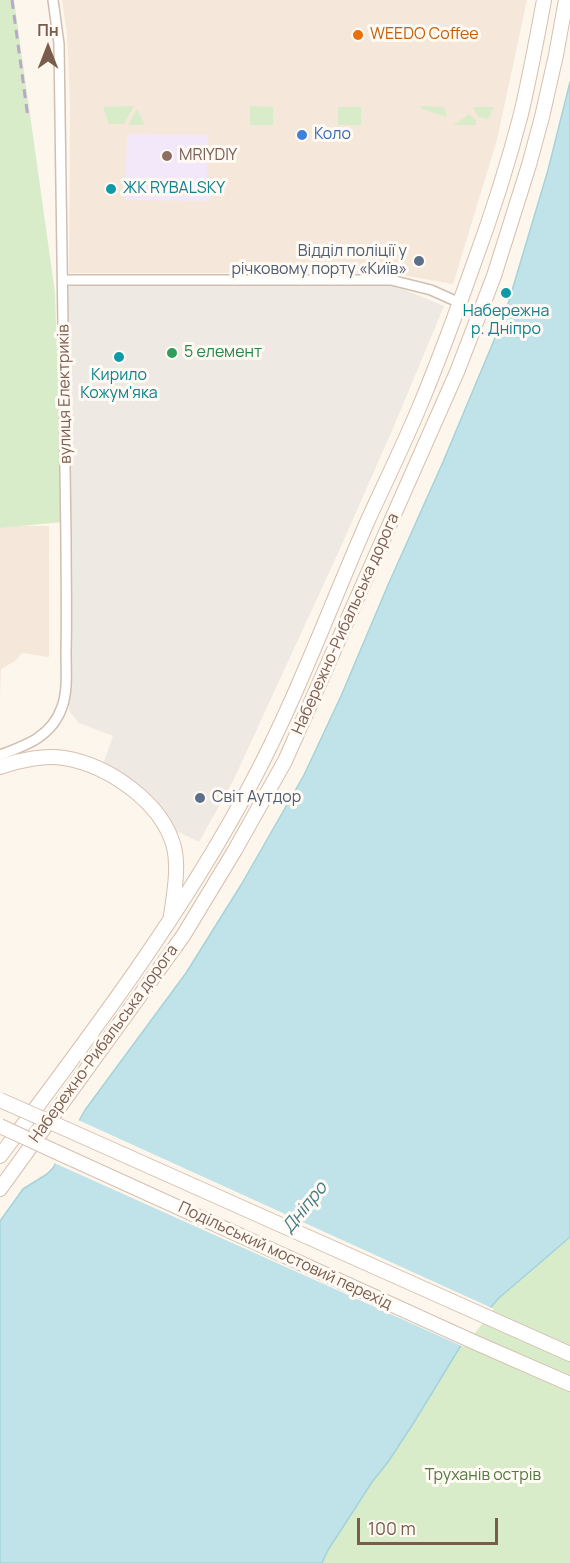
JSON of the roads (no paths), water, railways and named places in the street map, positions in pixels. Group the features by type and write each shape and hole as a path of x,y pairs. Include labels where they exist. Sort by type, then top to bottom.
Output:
{"main road":[{"name":"Набережно-Рибальська дорога","path":"0,1156 99,1023 171,920 216,847 276,735 366,524 418,410 460,303 504,173 517,127 544,0"},
{"name":"Набережно-Рибальська дорога","path":"0,1189 183,936 285,761 457,372 494,276 542,117 566,0"},
{"path":"0,767 30,760 64,758 87,764 120,780 138,794 159,816 174,845 176,856 171,920"},
{"name":"Подільський мостовий перехід","path":"0,1100 570,1354"},
{"name":"Подільський мостовий перехід","path":"0,1126 570,1384"}],"street":[{"name":"вулиця Електриків","path":"0,755 47,732 62,707 65,693 66,435 59,44 53,0"},
{"path":"63,280 391,280 431,290 460,303"}],"water":[{"name":"Дніпро","path":"570,82 570,1237 499,1298 485,1314 460,1347 413,1424 328,1550 322,1563 0,1563 0,1221 23,1189 53,1168 85,1110 186,973 241,885 304,775 341,696 505,314 548,170"}],"railway":[{"path":"12,0 28,118"}],"place":[{"name":"WEEDO Coffee","path":"358,35"},
{"name":"Коло","path":"302,135"},
{"name":"MRIYDIY","path":"167,156"},
{"name":"ЖК RYBALSKY","path":"111,189"},
{"name":"Відділ поліції у річковому порту «Київ»","path":"419,261"},
{"name":"Набережна р. Дніпро","path":"506,293"},
{"name":"5 елемент","path":"172,353"},
{"name":"Кирило Кожум'яка","path":"119,357"},
{"name":"Світ Аутдор","path":"200,798"}],"park label":[{"name":"Труханів острів","path":"483,1476"}]}
